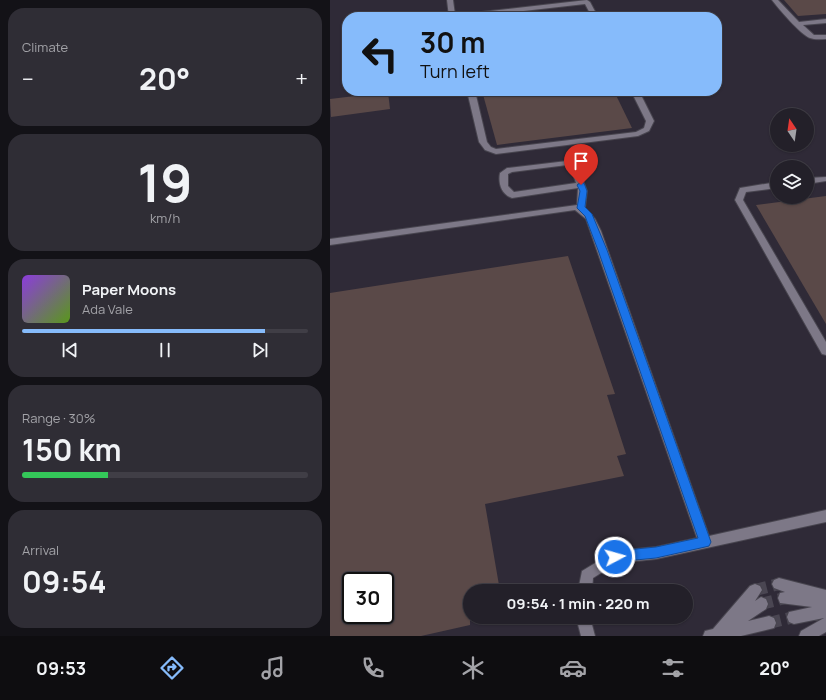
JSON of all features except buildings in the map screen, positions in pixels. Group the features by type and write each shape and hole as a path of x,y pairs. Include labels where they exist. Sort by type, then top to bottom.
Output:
{"street":[{"path":"450,0 451,12"},
{"path":"775,0 810,37 814,39 826,37"},
{"path":"497,12 587,2 592,12"},
{"path":"796,23 826,21"},
{"path":"472,96 483,142 486,148 491,151 499,152 638,134 645,131 650,126 650,121 638,96"},
{"path":"581,185 512,195 505,189 503,179 504,173 510,170 567,163 573,164 584,191 581,208"},
{"path":"814,180 826,179"},
{"path":"770,187 743,190 739,200 826,351"},
{"path":"330,242 493,218 576,207 581,208 588,214 602,250 705,542"},
{"path":"586,584 587,575 615,557 656,553 826,516"},
{"path":"779,584 826,596"},
{"path":"718,636 755,590"},
{"path":"785,598 826,602"},
{"path":"718,636 761,604"},
{"path":"794,617 826,611"},
{"path":"718,636 769,623"},
{"path":"585,624 588,636"},
{"path":"806,636 826,624"}],"tunnel":[{"path":"755,590 779,584"},
{"path":"761,604 785,598"},
{"path":"769,623 794,617"}],"route":[{"path":"581,185 584,191 581,208 588,214 602,250 705,542 656,553 615,557"}]}
